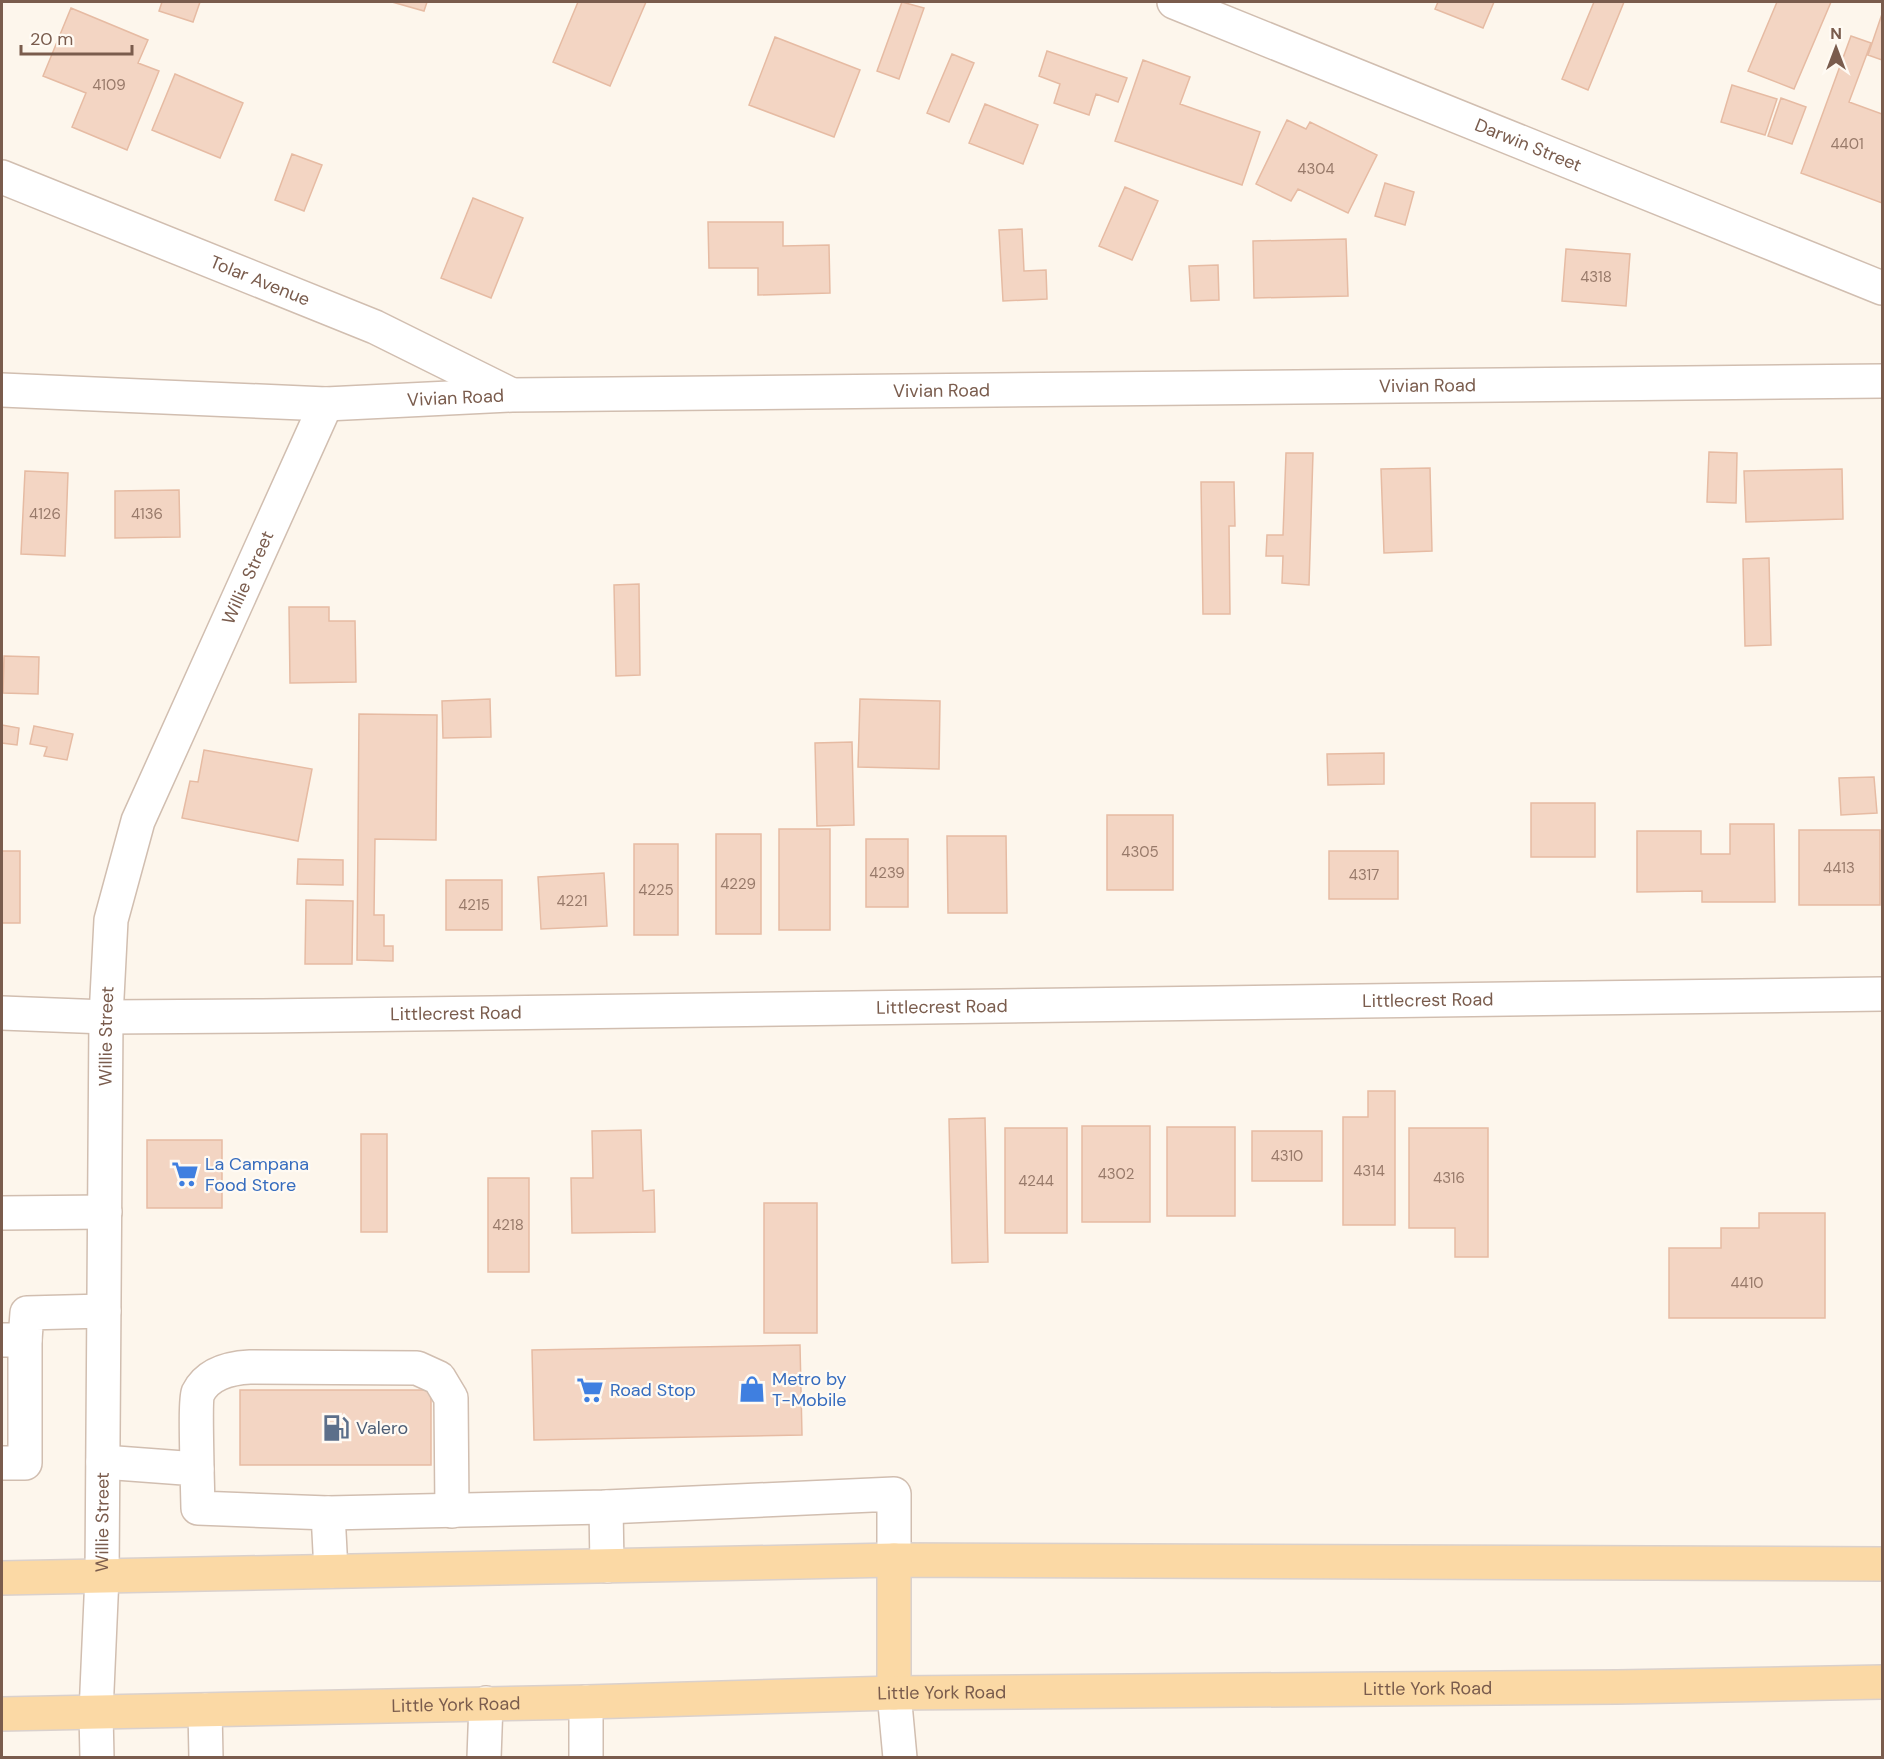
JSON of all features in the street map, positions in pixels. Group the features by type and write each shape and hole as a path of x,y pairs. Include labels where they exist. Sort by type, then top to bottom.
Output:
{"main road":[{"path":"2,1578 894,1560 1882,1564"},
{"path":"894,1560 894,1693"},
{"name":"Little York Road","path":"2,1714 894,1693 1617,1687 1882,1682"}],"street":[{"name":"Darwin Street","path":"1174,2 1882,288"},
{"name":"Tolar Avenue","path":"2,177 375,327 512,395"},
{"name":"Vivian Road","path":"2,390 326,404 512,395 1882,381"},
{"name":"Willie Street","path":"97,1758 96,1713 102,1576 106,1017 111,920 138,821 326,404"},
{"name":"Littlecrest Road","path":"2,1013 106,1017 1882,994"},
{"path":"2,1213 105,1212"},
{"path":"2,1463 25,1463 13,1340 27,1313 104,1311"},
{"path":"452,1511 451,1398 440,1378 417,1368 250,1366 231,1368 211,1377 197,1394 198,1508 328,1513 452,1511 606,1507 894,1494 894,1560"},
{"path":"103,1462 197,1469"},
{"path":"606,1507 607,1566"},
{"path":"328,1513 331,1571"},
{"path":"894,1693 900,1758"},
{"path":"586,1702 586,1758"},
{"path":"484,1758 486,1703"},
{"path":"205,1710 206,1758"}],"building":[{"path":"162,2 200,2 193,22 159,11"},
{"path":"392,2 427,2 424,11"},
{"path":"578,2 646,2 610,86 553,62"},
{"path":"902,2 924,8 899,79 877,71"},
{"path":"1438,2 1494,2 1483,28 1435,9"},
{"path":"1594,2 1624,2 1588,90 1562,79"},
{"path":"1777,2 1831,2 1794,89 1748,71"},
{"path":"71,8 148,40 138,63 159,71 127,150 72,127 86,93 43,76"},
{"path":"1882,14 1882,60 1868,55"},
{"path":"1851,36 1871,43 1849,102 1882,114 1882,203 1801,173"},
{"path":"775,37 860,70 834,137 749,105"},
{"path":"1047,51 1127,78 1118,102 1096,94 1089,115 1054,103 1060,84 1039,76"},
{"path":"952,54 974,63 949,122 927,113"},
{"path":"1143,60 1190,77 1180,104 1260,132 1242,185 1115,141"},
{"path":"175,74 243,103 220,158 152,130"},
{"path":"1732,85 1777,99 1765,135 1721,122"},
{"path":"1781,98 1806,107 1792,144 1768,136"},
{"path":"985,104 1038,125 1023,164 969,143"},
{"path":"1287,120 1306,129 1310,122 1377,155 1348,213 1298,189 1291,201 1256,184"},
{"path":"292,154 322,165 304,211 275,200"},
{"path":"1385,183 1414,192 1405,225 1375,216"},
{"path":"1125,187 1158,201 1132,260 1099,246"},
{"path":"473,198 523,218 491,298 441,278"},
{"path":"708,222 783,222 783,246 829,245 830,293 758,295 758,268 709,268"},
{"path":"1022,229 1024,271 1046,270 1047,299 1003,301 999,230"},
{"path":"1346,239 1348,296 1254,298 1253,241"},
{"path":"1566,249 1630,254 1626,306 1562,301"},
{"path":"1218,265 1219,300 1191,301 1189,266"},
{"path":"1709,452 1737,453 1736,503 1707,502"},
{"path":"1286,453 1313,453 1309,585 1282,583 1283,556 1266,556 1267,535 1283,535"},
{"path":"1430,468 1432,551 1384,553 1381,469"},
{"path":"1842,469 1843,519 1746,522 1744,471"},
{"path":"25,471 68,473 65,556 21,554"},
{"path":"1201,482 1234,482 1235,526 1229,526 1230,614 1203,614"},
{"path":"179,490 180,537 115,538 115,491"},
{"path":"1769,558 1771,645 1745,646 1743,559"},
{"path":"639,584 640,675 616,676 614,585"},
{"path":"289,607 329,607 329,621 355,621 356,682 290,683"},
{"path":"4,656 39,657 38,694 3,693"},
{"path":"490,699 491,737 443,738 442,701"},
{"path":"860,699 940,701 939,769 858,767"},
{"path":"359,714 437,715 436,840 375,839 374,915 384,915 384,946 393,946 393,961 357,960"},
{"path":"2,725 19,728 17,745 2,743"},
{"path":"34,726 73,734 67,760 44,756 47,747 30,744"},
{"path":"852,742 854,825 817,826 815,743"},
{"path":"204,750 312,769 298,841 182,818 190,781 198,782"},
{"path":"1384,753 1384,784 1328,785 1327,754"},
{"path":"1874,777 1877,813 1841,815 1839,778"},
{"path":"1531,803 1595,803 1595,857 1531,857"},
{"path":"1107,815 1173,815 1173,890 1107,890"},
{"path":"1730,824 1774,824 1775,902 1702,902 1702,891 1637,892 1637,831 1701,831 1701,854 1730,854"},
{"path":"779,829 830,829 830,930 779,930"},
{"path":"1799,830 1880,830 1880,905 1799,905"},
{"path":"716,834 761,834 761,934 716,934"},
{"path":"947,836 1006,836 1007,913 948,913"},
{"path":"866,839 908,839 908,907 866,907"},
{"path":"634,844 678,844 678,935 634,935"},
{"path":"2,851 20,851 20,923 2,923"},
{"path":"1329,851 1398,851 1398,899 1329,899"},
{"path":"298,859 343,860 343,885 297,884"},
{"path":"604,873 607,926 541,929 538,877"},
{"path":"446,880 502,880 502,930 446,930"},
{"path":"306,900 353,901 352,964 305,964"},
{"path":"1368,1091 1395,1091 1395,1225 1343,1225 1343,1117 1368,1117"},
{"path":"985,1118 988,1262 952,1263 949,1119"},
{"path":"1082,1126 1150,1126 1150,1222 1082,1222"},
{"path":"1167,1127 1235,1127 1235,1216 1167,1216"},
{"path":"1005,1128 1067,1128 1067,1233 1005,1233"},
{"path":"1409,1128 1488,1128 1488,1257 1455,1257 1455,1228 1409,1228"},
{"path":"641,1130 643,1191 654,1190 655,1232 572,1233 571,1178 593,1178 592,1131"},
{"path":"1252,1131 1322,1131 1322,1181 1252,1181"},
{"path":"361,1134 387,1134 387,1232 361,1232"},
{"name":"La Campana Food Store","path":"147,1140 222,1140 222,1208 147,1208"},
{"path":"488,1178 529,1178 529,1272 488,1272"},
{"path":"764,1203 817,1203 817,1333 764,1333"},
{"path":"1759,1213 1825,1213 1825,1318 1669,1318 1669,1248 1721,1248 1721,1228 1759,1228"},
{"path":"800,1345 802,1435 534,1440 532,1350"},
{"name":"Valero","path":"240,1390 431,1390 431,1465 240,1465"}],"place":[{"name":"La Campana Food Store","path":"185,1174"},
{"name":"Metro by T-Mobile","path":"752,1389"},
{"name":"Road Stop","path":"590,1390"},
{"name":"Valero","path":"336,1428"}]}
